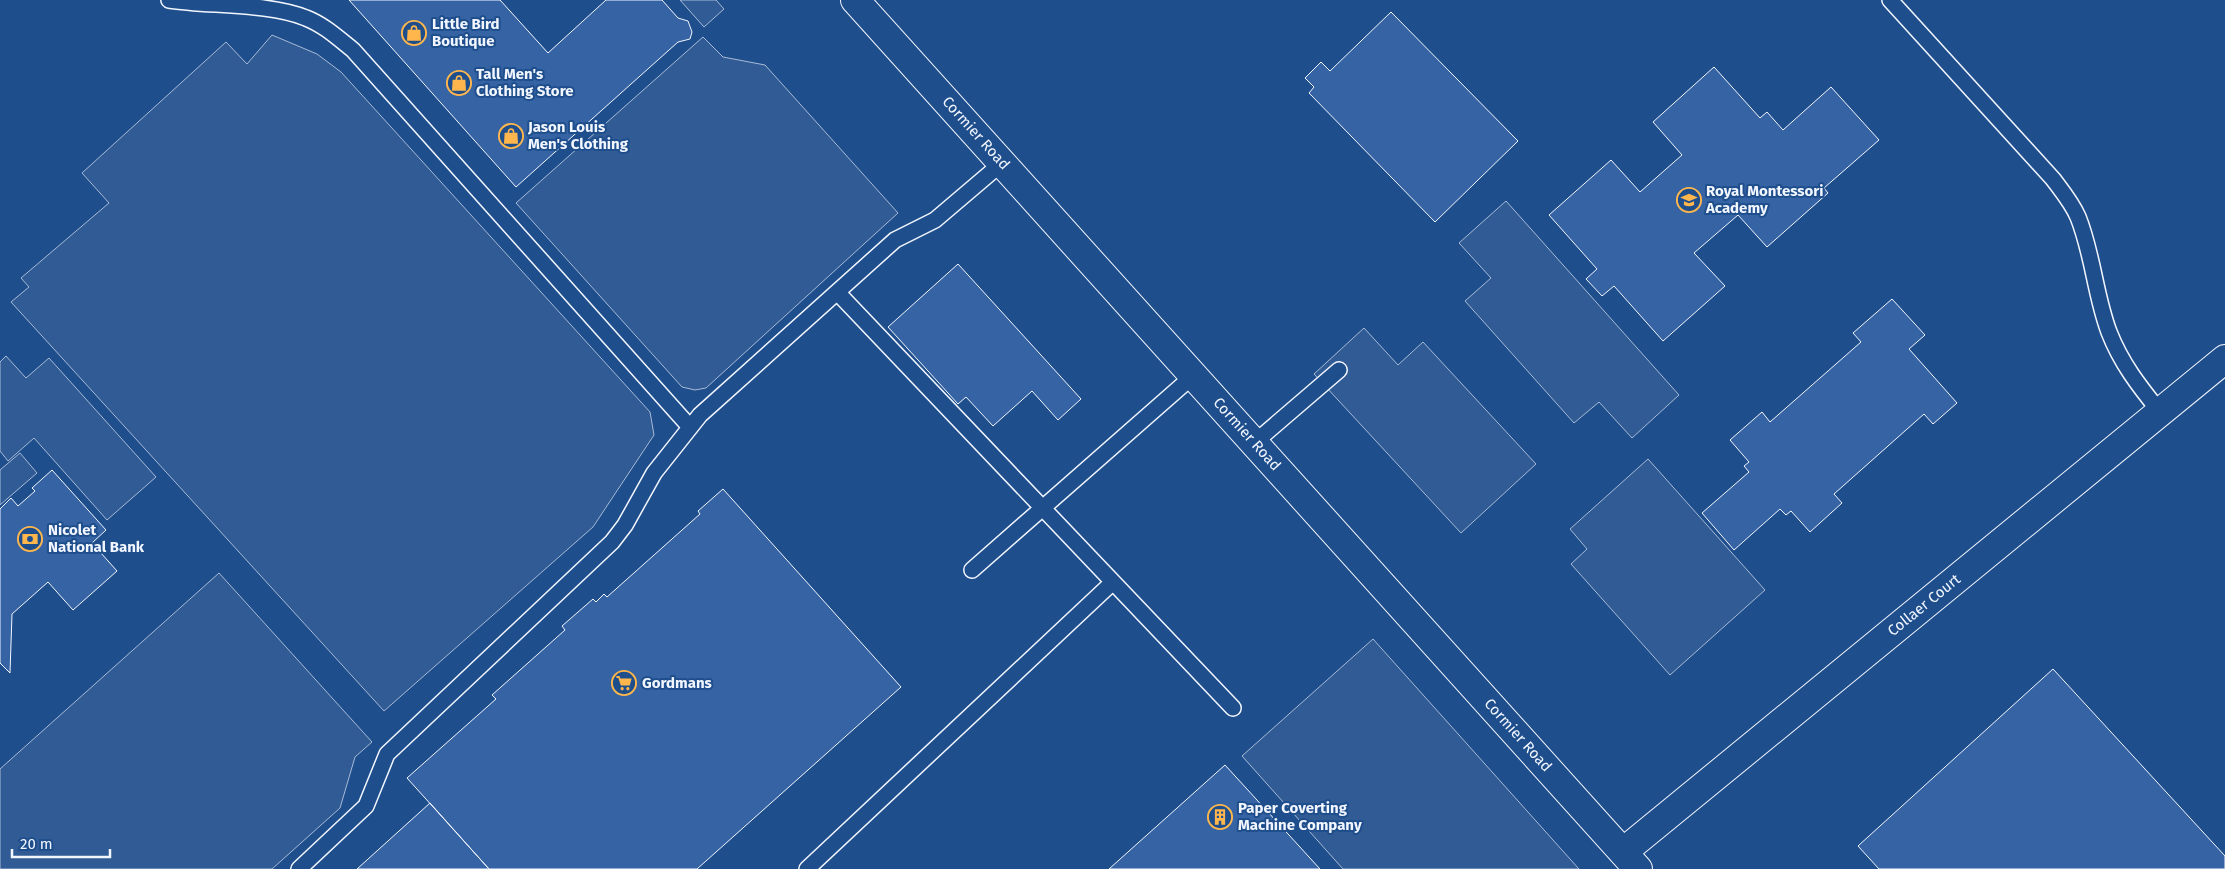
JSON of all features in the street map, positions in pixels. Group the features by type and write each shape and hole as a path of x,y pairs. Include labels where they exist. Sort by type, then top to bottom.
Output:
{"street":[{"name":"Cormier Road","path":"856,0 1630,860"},
{"name":"Collaer Court","path":"1630,860 2225,359"}],"lane":[{"path":"168,0 282,11 305,17 325,28 354,50 688,426"},
{"path":"1890,0 2053,179 2067,198 2085,236 2108,330 2117,351 2130,375 2160,412"},
{"path":"298,869 366,806 387,754 612,542 625,524 654,473 688,426 895,240 936,220 1002,163"},
{"path":"837,292 1233,708"},
{"path":"1254,443 1339,370"},
{"path":"972,570 1194,375"},
{"path":"807,869 1113,582"}],"shaded area":[{"path":"680,0 716,0 724,9 704,27"},
{"path":"272,35 317,54 341,72 650,412 654,435 593,527 384,711 11,302 29,287 21,278 109,203 82,173 226,42 247,64"},
{"path":"703,37 723,57 765,65 898,213 706,388 695,390 682,387 516,203"},
{"path":"1506,201 1679,395 1632,438 1599,402 1574,423 1465,301 1491,278 1459,243"},
{"path":"1364,328 1398,365 1423,342 1536,464 1461,533 1314,374"},
{"path":"6,356 26,378 49,358 156,477 107,520 34,438 8,461 0,451 0,362"},
{"path":"20,453 37,473 0,505 0,470"},
{"path":"1648,459 1765,590 1670,675 1571,564 1587,549 1570,529"},
{"path":"219,573 372,742 355,757 340,808 272,869 0,869 0,769"},
{"path":"1373,639 1579,869 1343,869 1242,756"}],"building":[{"path":"349,0 500,0 548,53 606,0 662,0 678,18 688,21 692,32 690,39 678,42 516,187"},
{"path":"1391,12 1518,141 1435,222 1309,93 1314,87 1305,78 1321,62 1330,71"},
{"path":"1714,67 1760,118 1767,112 1783,130 1831,87 1879,140 1824,188 1828,193 1767,247 1738,215 1694,253 1725,286 1663,341 1614,286 1602,296 1586,279 1597,269 1549,215 1611,160 1640,192 1682,155 1653,122"},
{"path":"958,264 1081,399 1058,420 1032,391 993,426 966,397 958,404 888,327"},
{"path":"1892,299 1925,335 1909,349 1957,403 1933,424 1924,414 1834,494 1842,503 1810,532 1791,511 1786,515 1780,509 1734,550 1702,513 1749,472 1744,466 1749,462 1730,440 1762,412 1770,422 1861,342 1853,333"},
{"path":"52,470 106,530 92,543 117,571 73,610 48,582 12,614 10,673 0,663 0,509 11,498 18,506 35,491 32,488"},
{"path":"723,489 901,687 697,869 489,869 407,778 496,699 492,695 565,630 562,626 593,599 596,602 604,594 607,597 700,514 698,511"},
{"path":"2053,669 2225,856 2225,869 1879,869 1858,846"},
{"name":"Paper Coverting Machine Company","path":"1225,765 1320,869 1109,869"},
{"path":"430,803 489,869 357,869"}],"place":[{"name":"Little Bird Boutique","path":"414,33"},
{"name":"Tall Men's Clothing Store","path":"459,83"},
{"name":"Jason Louis Men's Clothing","path":"511,136"},
{"name":"Royal Montessori Academy","path":"1689,200"},
{"name":"Nicolet National Bank","path":"30,539"},
{"name":"Gordmans","path":"624,683"},
{"name":"Paper Coverting Machine Company","path":"1220,817"}]}
